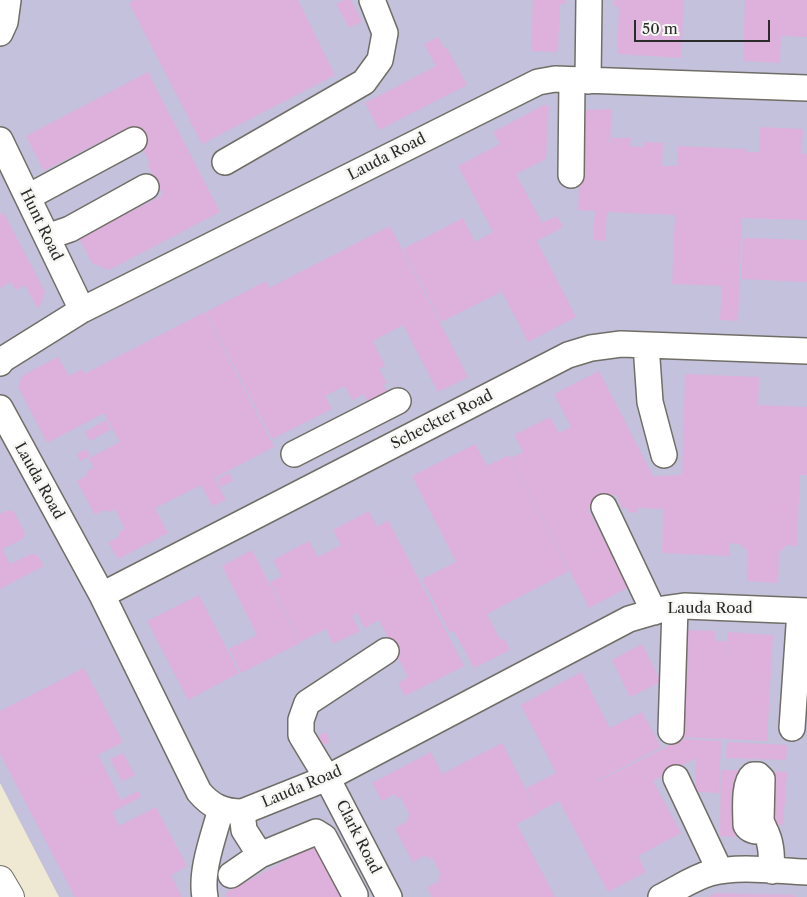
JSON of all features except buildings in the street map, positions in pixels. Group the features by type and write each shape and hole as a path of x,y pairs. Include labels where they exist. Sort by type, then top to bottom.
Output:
{"main road":[{"path":"0,880 10,897"}],"street":[{"path":"0,33 5,22 8,0"},
{"path":"225,162 364,82 380,60 385,33 372,0"},
{"path":"571,174 589,0"},
{"name":"Lauda Road","path":"0,363 82,310 538,82 555,79 807,88"},
{"name":"Hunt Road","path":"0,140 82,310"},
{"path":"28,197 134,140"},
{"path":"47,237 70,228 146,187"},
{"name":"Scheckter Road","path":"102,595 568,355 591,348 621,344 807,351"},
{"path":"646,345 650,402 664,455"},
{"path":"294,454 398,401"},
{"name":"Lauda Road","path":"0,408 102,595 198,792 206,801 231,811 327,778 629,619 664,610 710,607 803,611"},
{"path":"340,429 358,463"},
{"path":"604,507 664,610 671,731"},
{"path":"792,728 803,611"},
{"name":"Clark Road","path":"386,651 306,703 301,720 301,735 327,778 388,897"},
{"path":"676,778 720,871"},
{"path":"231,811 260,855"},
{"path":"206,897 204,889 205,874 231,811"},
{"path":"766,832 771,846 772,870"},
{"path":"231,875 260,855 311,833 319,833 334,852 355,895"},
{"path":"661,897 708,874 720,871 733,869 807,872"}],"shaded area":[{"path":"0,0 807,0 807,897 59,897 0,783"}]}
